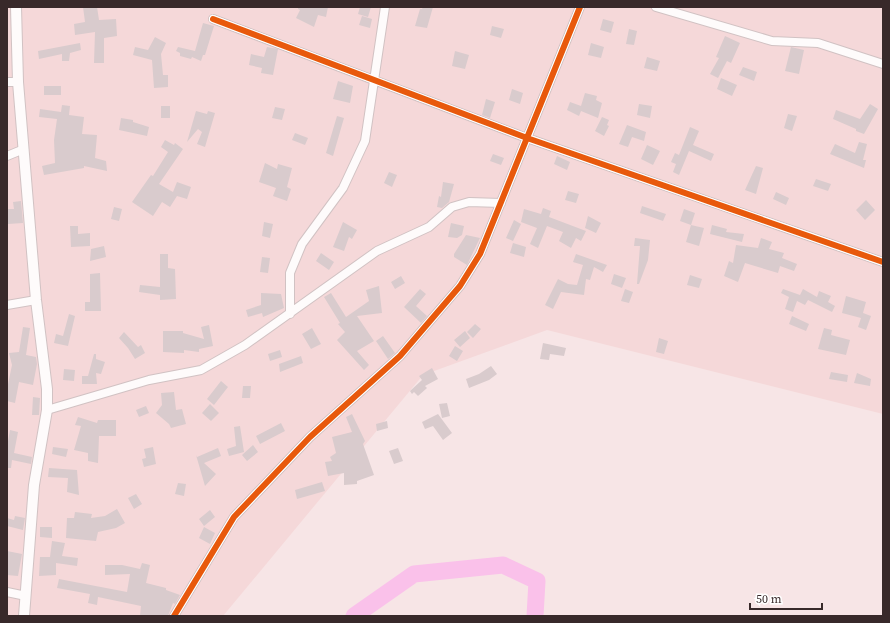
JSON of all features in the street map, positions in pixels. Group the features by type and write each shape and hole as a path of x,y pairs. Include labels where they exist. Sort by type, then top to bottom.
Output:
{"street":[{"path":"16,7 18,82 36,300 45,361 47,410 34,485 24,616"},
{"path":"290,314 290,272 302,244 343,188 365,141 386,7"},
{"path":"174,616 234,516 310,437 400,356 460,286 480,254 580,7"},
{"path":"656,7 772,41 818,43 883,64"},
{"path":"212,19 527,138 883,262"},
{"path":"7,82 18,82"},
{"path":"7,156 24,148"},
{"path":"47,410 149,380 201,370 245,345 378,251 429,227 452,207 469,202 501,203"},
{"path":"7,305 36,300"},
{"path":"7,592 26,596"}],"shaded area":[{"path":"7,7 883,7 883,414 547,330 423,375 223,616 7,616"}],"building":[{"path":"83,7 97,7 99,20 116,19 117,36 104,38 104,63 94,63 95,32 75,35 74,24 85,22"},
{"path":"298,7 328,7 326,17 318,15 314,27 296,18 300,10"},
{"path":"360,7 371,7 368,17 358,14"},
{"path":"423,7 433,7 427,28 415,26 420,9"},
{"path":"362,16 372,19 370,28 359,25"},
{"path":"603,19 614,22 611,33 600,30"},
{"path":"203,23 214,26 205,55 203,55 201,61 192,57 191,59 180,56 180,53 176,51 178,47 195,51"},
{"path":"492,26 504,29 501,38 490,35"},
{"path":"629,29 637,31 634,45 626,44"},
{"path":"725,36 740,43 731,63 727,61 718,78 710,74 719,58 716,57"},
{"path":"155,37 166,43 161,54 163,75 168,75 168,87 154,88 152,60 133,55 135,47 148,50"},
{"path":"80,43 81,50 70,53 69,61 62,61 62,54 39,59 38,51"},
{"path":"591,43 604,47 601,58 588,55"},
{"path":"267,47 278,49 273,75 261,73 262,68 249,65 251,54 264,57"},
{"path":"791,47 804,50 799,74 785,71"},
{"path":"455,51 469,55 465,69 452,66"},
{"path":"647,57 660,61 657,71 644,68"},
{"path":"743,67 757,72 754,81 739,75"},
{"path":"721,78 737,85 732,96 717,89"},
{"path":"338,81 353,86 350,103 333,99"},
{"path":"44,86 61,86 61,95 44,95"},
{"path":"512,89 523,93 520,104 509,100"},
{"path":"585,93 597,96 596,100 602,103 598,118 581,111 579,116 567,110 570,102 581,106"},
{"path":"486,99 495,102 490,118 482,115"},
{"path":"639,104 652,106 650,118 637,115"},
{"path":"870,104 878,109 864,134 833,119 836,110 860,119"},
{"path":"62,105 70,106 69,115 84,117 82,134 97,135 95,158 106,161 107,171 84,166 84,168 44,175 42,166 55,163 54,140 57,119 39,117 40,109 61,112"},
{"path":"161,106 170,106 170,118 161,118"},
{"path":"275,107 285,109 282,120 272,118"},
{"path":"196,111 207,114 208,111 215,113 205,147 197,144 202,132 198,129 187,142"},
{"path":"788,114 797,116 792,131 784,128"},
{"path":"337,116 344,118 333,156 326,153"},
{"path":"602,117 609,120 607,125 609,126 604,136 595,131"},
{"path":"121,118 133,120 133,122 149,127 147,136 119,130"},
{"path":"627,125 646,132 644,141 632,137 628,147 619,144"},
{"path":"690,127 699,131 693,145 714,154 711,161 689,151 679,175 673,172 676,164 671,162 675,153 679,155"},
{"path":"295,133 308,138 305,145 292,140"},
{"path":"165,140 174,145 175,143 183,149 159,184 173,192 177,182 191,187 187,199 177,196 170,207 162,202 153,216 132,202 151,175 153,176 168,152 161,147"},
{"path":"859,142 867,144 863,160 866,160 864,168 830,154 835,144 855,153"},
{"path":"647,145 660,151 653,165 641,159"},
{"path":"493,154 504,158 501,165 490,161"},
{"path":"557,156 570,162 567,170 554,164"},
{"path":"265,163 277,169 278,164 292,168 287,187 291,189 287,201 273,196 276,188 259,182"},
{"path":"756,166 763,168 756,194 745,190"},
{"path":"389,172 397,175 392,187 384,183"},
{"path":"816,179 831,184 828,191 813,186"},
{"path":"443,182 454,184 449,202 442,208 437,207 439,196 441,197"},
{"path":"568,191 579,194 576,203 565,200"},
{"path":"776,192 789,198 786,205 773,199"},
{"path":"866,200 875,210 865,220 856,210"},
{"path":"21,201 23,223 8,224 7,209 14,209 13,202"},
{"path":"642,206 666,214 663,221 640,213"},
{"path":"114,207 122,209 119,221 111,219"},
{"path":"543,208 551,211 549,217 586,231 581,241 576,238 571,248 559,241 563,232 547,226 538,248 530,244 537,228 521,222 524,209 541,214"},
{"path":"684,209 695,213 691,225 680,221"},
{"path":"588,216 601,223 596,233 585,228"},
{"path":"514,220 521,224 513,241 506,238"},
{"path":"264,222 273,224 270,238 262,236"},
{"path":"343,222 357,230 352,239 349,237 344,251 333,247"},
{"path":"451,223 464,226 462,235 457,238 448,237"},
{"path":"691,225 704,228 699,246 686,242"},
{"path":"712,225 727,229 726,232 744,234 742,242 710,234"},
{"path":"70,226 78,226 78,234 90,233 90,246 71,247"},
{"path":"466,235 480,238 467,265 454,257 454,254"},
{"path":"635,238 650,240 648,260 639,284 637,284 640,246 634,246"},
{"path":"761,238 772,242 769,249 784,253 782,258 797,264 794,271 780,266 778,273 745,263 738,282 724,276 729,261 733,263 736,245 758,248"},
{"path":"513,243 526,247 524,257 510,253"},
{"path":"104,246 106,257 90,261 91,249"},
{"path":"321,253 334,262 329,270 316,261"},
{"path":"160,254 168,254 168,268 175,269 176,299 160,300 160,295 139,292 140,285 160,287"},
{"path":"576,254 607,265 603,272 594,267 590,280 586,279 584,295 561,292 553,309 545,305 558,279 568,284 577,285 583,265 573,262"},
{"path":"262,257 270,258 268,273 260,272"},
{"path":"100,273 101,311 85,311 85,302 90,302 90,274"},
{"path":"614,274 626,278 622,288 611,284"},
{"path":"690,275 702,279 699,288 687,285"},
{"path":"401,276 405,283 395,289 391,282"},
{"path":"379,286 382,313 357,316 374,341 357,351 369,365 364,370 337,340 345,332 338,324 340,323 324,297 331,293 346,317 369,301 366,290"},
{"path":"420,289 426,294 416,306 427,316 421,323 404,307"},
{"path":"625,289 633,292 629,303 621,301"},
{"path":"783,289 800,295 803,289 817,297 819,291 831,296 828,302 835,306 832,312 808,300 805,305 797,301 793,312 785,309 789,297 781,293"},
{"path":"261,293 281,294 284,308 263,317 262,313 248,317 246,310 261,305"},
{"path":"846,296 866,302 863,313 871,316 866,330 858,327 861,318 842,313"},
{"path":"69,314 75,316 68,346 54,343 56,334 63,336"},
{"path":"792,316 809,324 806,331 789,324"},
{"path":"475,324 481,329 473,338 467,332"},
{"path":"209,325 213,346 199,349 199,352 184,350 184,353 163,352 163,331 183,331 183,333 204,339 201,327"},
{"path":"23,327 30,328 26,355 36,357 37,364 33,385 19,382 15,403 7,401 7,389 12,365 9,353 19,352"},
{"path":"312,328 321,344 311,349 302,334"},
{"path":"824,328 832,330 831,335 850,340 846,355 818,349"},
{"path":"465,331 470,338 460,347 454,340"},
{"path":"124,332 138,347 141,345 145,353 135,359 119,338"},
{"path":"383,336 395,353 388,359 376,341"},
{"path":"659,338 668,341 664,354 656,352"},
{"path":"543,343 566,348 564,356 550,354 549,360 540,359"},
{"path":"455,346 463,351 457,361 449,356"},
{"path":"280,350 282,357 270,361 268,354"},
{"path":"94,354 96,354 96,359 105,362 101,374 96,373 97,384 82,384 82,376 88,376"},
{"path":"301,356 303,363 280,372 279,364"},
{"path":"491,366 497,374 489,380 469,388 466,379 479,374"},
{"path":"432,368 438,379 425,386 427,388 418,396 414,392 412,394 410,391 422,380 419,376"},
{"path":"64,369 75,370 74,381 63,380"},
{"path":"831,372 848,375 847,382 829,379"},
{"path":"857,373 871,379 870,386 854,383"},
{"path":"221,381 228,387 214,405 207,399"},
{"path":"243,386 251,386 250,398 242,398"},
{"path":"174,392 176,410 182,409 186,424 171,428 169,424 156,413 162,405 161,393"},
{"path":"33,397 40,398 39,415 32,415"},
{"path":"447,403 450,416 442,418 439,404"},
{"path":"210,404 219,413 211,421 202,413"},
{"path":"146,406 149,413 139,417 136,410"},
{"path":"352,414 365,441 363,444 374,475 357,481 357,484 344,485 344,473 328,476 325,462 332,461 330,457 336,453 332,437 352,432 346,417"},
{"path":"438,414 452,433 443,440 433,426 425,429 422,422"},
{"path":"78,417 97,423 98,420 116,420 116,436 99,436 98,463 88,461 88,453 74,450 81,426 75,425"},
{"path":"387,421 388,428 377,431 376,424"},
{"path":"281,423 285,431 260,444 256,436"},
{"path":"240,426 244,452 229,456 227,449 236,446 234,427"},
{"path":"10,430 18,432 14,453 32,457 31,464 12,460 11,468 7,468 7,447"},
{"path":"253,445 258,452 247,461 242,455"},
{"path":"53,447 68,449 66,457 52,454"},
{"path":"153,447 156,464 144,467 142,459 146,458 144,449"},
{"path":"218,448 221,456 204,463 216,474 205,486 196,455 197,457"},
{"path":"398,448 403,461 394,464 389,451"},
{"path":"49,468 77,470 79,495 67,492 68,478 48,477"},
{"path":"322,482 325,491 297,499 295,490"},
{"path":"178,483 186,484 184,496 175,494"},
{"path":"136,494 142,504 134,509 128,498"},
{"path":"117,509 125,523 116,528 98,532 96,541 66,538 67,518 74,518 75,512 92,514 91,518 105,516"},
{"path":"210,510 215,517 204,526 199,519"},
{"path":"15,516 25,518 23,530 7,526 7,518 14,520"},
{"path":"40,527 52,527 52,538 40,537"},
{"path":"204,527 215,533 210,544 199,538"},
{"path":"52,541 65,543 62,556 78,558 77,566 56,563 56,575 39,576 40,557 50,557"},
{"path":"7,551 22,554 18,576 7,575"},
{"path":"142,563 150,565 146,583 166,588 166,590 180,595 175,604 173,603 168,616 140,616 141,606 98,597 97,605 88,603 90,594 57,588 59,579 127,592 130,574 105,575 105,565 122,565 140,569"}],"waterway":[{"path":"354,616 414,574 503,565 537,581 535,616"}],"cycle path":[{"path":"174,616 234,517 310,437 400,356 460,286 480,254 580,7"},
{"path":"213,19 527,138 883,262"}]}
